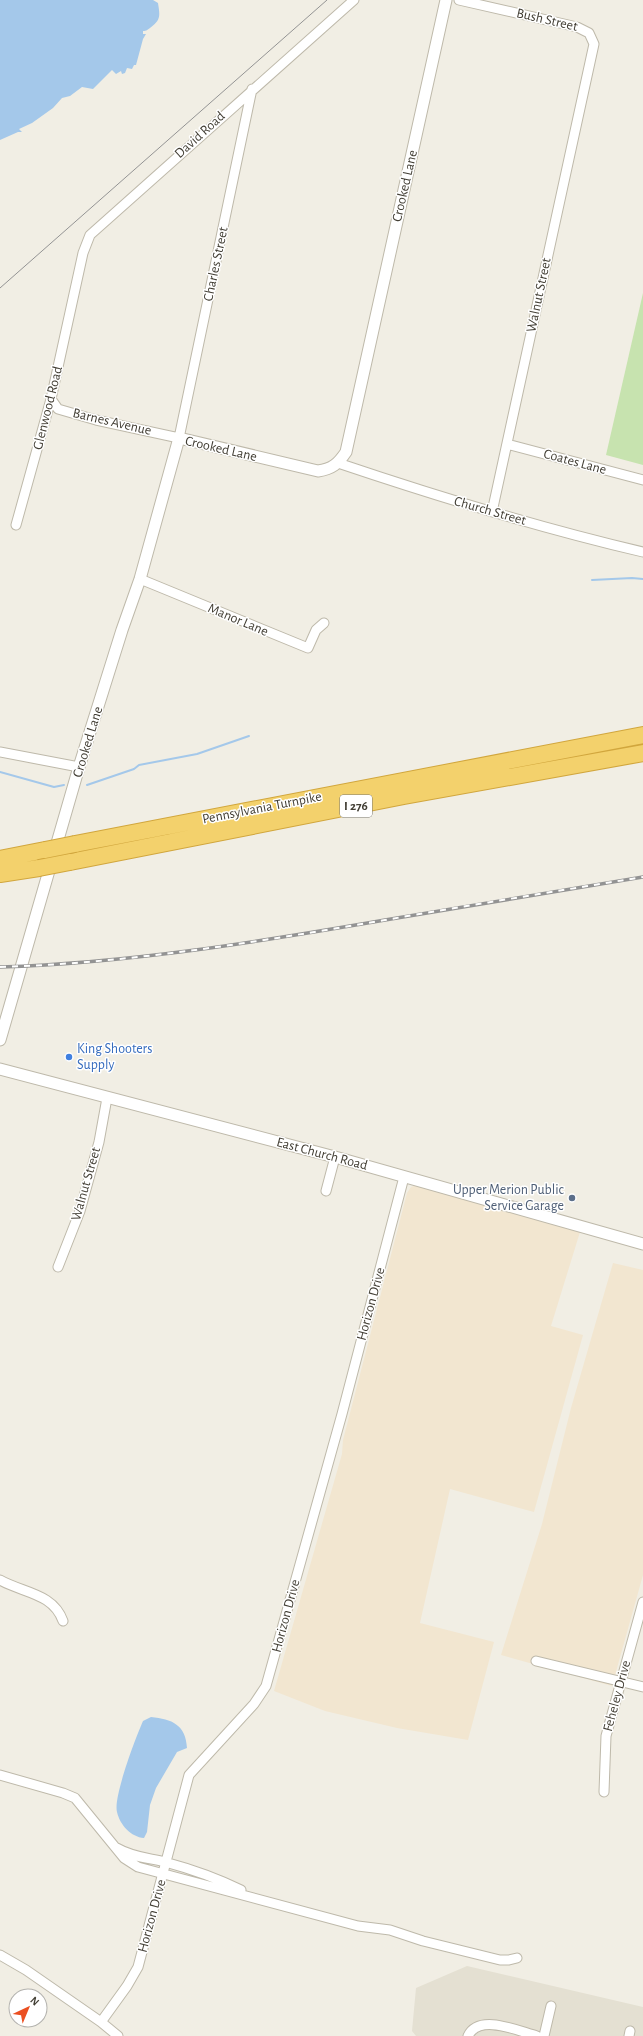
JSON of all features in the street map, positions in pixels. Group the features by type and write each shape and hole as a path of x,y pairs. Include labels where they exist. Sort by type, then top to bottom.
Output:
{"highway":[{"name":"Pennsylvania Turnpike","path":"0,859 643,735"},
{"name":"Pennsylvania Turnpike","path":"0,874 39,868 390,799 643,752"}],"street":[{"name":"David Road","path":"76,289 83,253 90,235 252,89 354,0"},
{"name":"Crooked Lane","path":"0,1040 79,767 122,630 140,579 179,438 307,470 318,471 328,469 338,463 346,452 446,0"},
{"name":"Bush Street","path":"459,0 586,30 592,37 594,44 586,77"},
{"name":"Walnut Street","path":"492,512 586,77"},
{"name":"Charles Street","path":"179,438 252,89"},
{"name":"Glenwood Road","path":"16,525 51,399 76,289"},
{"name":"Barnes Avenue","path":"51,399 58,409 96,420 179,438"},
{"name":"Coates Lane","path":"507,444 643,480"},
{"name":"Church Street","path":"338,463 422,492 582,538 643,552"},
{"name":"Manor Lane","path":"140,579 308,648 316,630 324,623"},
{"path":"0,752 79,767"},
{"name":"East Church Road","path":"0,1069 335,1157 643,1244"},
{"name":"Walnut Street","path":"58,1267 80,1211 99,1142 107,1098"},
{"path":"326,1192 335,1157"},
{"name":"Horizon Drive","path":"101,2022 127,1986 138,1967 164,1874 189,1775 260,1698 269,1679 342,1414 404,1177"},
{"path":"0,1580 48,1600 58,1611 63,1621"},
{"name":"Feheley Drive","path":"604,1792 606,1736 643,1602"},
{"path":"536,1661 643,1687"},
{"path":"0,1775 71,1796 81,1804 124,1858 135,1866 358,1926 390,1930 423,1941 500,1960 517,1958"},
{"path":"116,1848 131,1855 166,1863 220,1879 255,1898"},
{"path":"0,1955 26,1970 101,2022 118,2036"},
{"path":"544,2036 551,2006"},
{"path":"468,2036 470,2032 480,2025 488,2023 537,2036"}],"shaded area":[{"path":"417,1185 580,1232 551,1326 583,1335 534,1512 450,1489 420,1623 494,1642 468,1740 397,1728 325,1711 274,1691 342,1454 343,1440 407,1193 411,1187"},
{"path":"613,1263 643,1270 643,1575 612,1686 501,1655 542,1524 571,1408"},
{"path":"467,1966 643,2007 643,2036 416,2036 412,2031 416,1988"}],"green space":[{"path":"643,293 643,465 606,455"}],"water":[{"path":"0,0 153,0 158,3 159,17 154,25 143,31 143,34 146,34 143,39 136,65 134,65 132,69 127,68 125,73 122,74 121,71 116,74 112,70 93,89 82,87 70,96 62,98 53,108 32,123 19,129 22,132 18,132 0,140"},
{"path":"151,1717 165,1719 181,1729 186,1740 187,1748 177,1752 156,1788 150,1805 147,1832 144,1838 131,1833 123,1826 118,1817 117,1804 118,1794 126,1767 143,1721"}],"waterway":[{"path":"592,580 632,578 643,579"},
{"path":"87,785 134,769 139,765 197,754 249,736"},
{"path":"0,772 54,787 64,785"}],"tram line":[{"path":"0,288 327,0"}],"railway":[{"path":"0,967 97,961 193,950 289,936 643,877"}],"place":[{"name":"King Shooters Supply","path":"69,1057"},
{"name":"Upper Merion Public Service Garage","path":"572,1198"}]}
